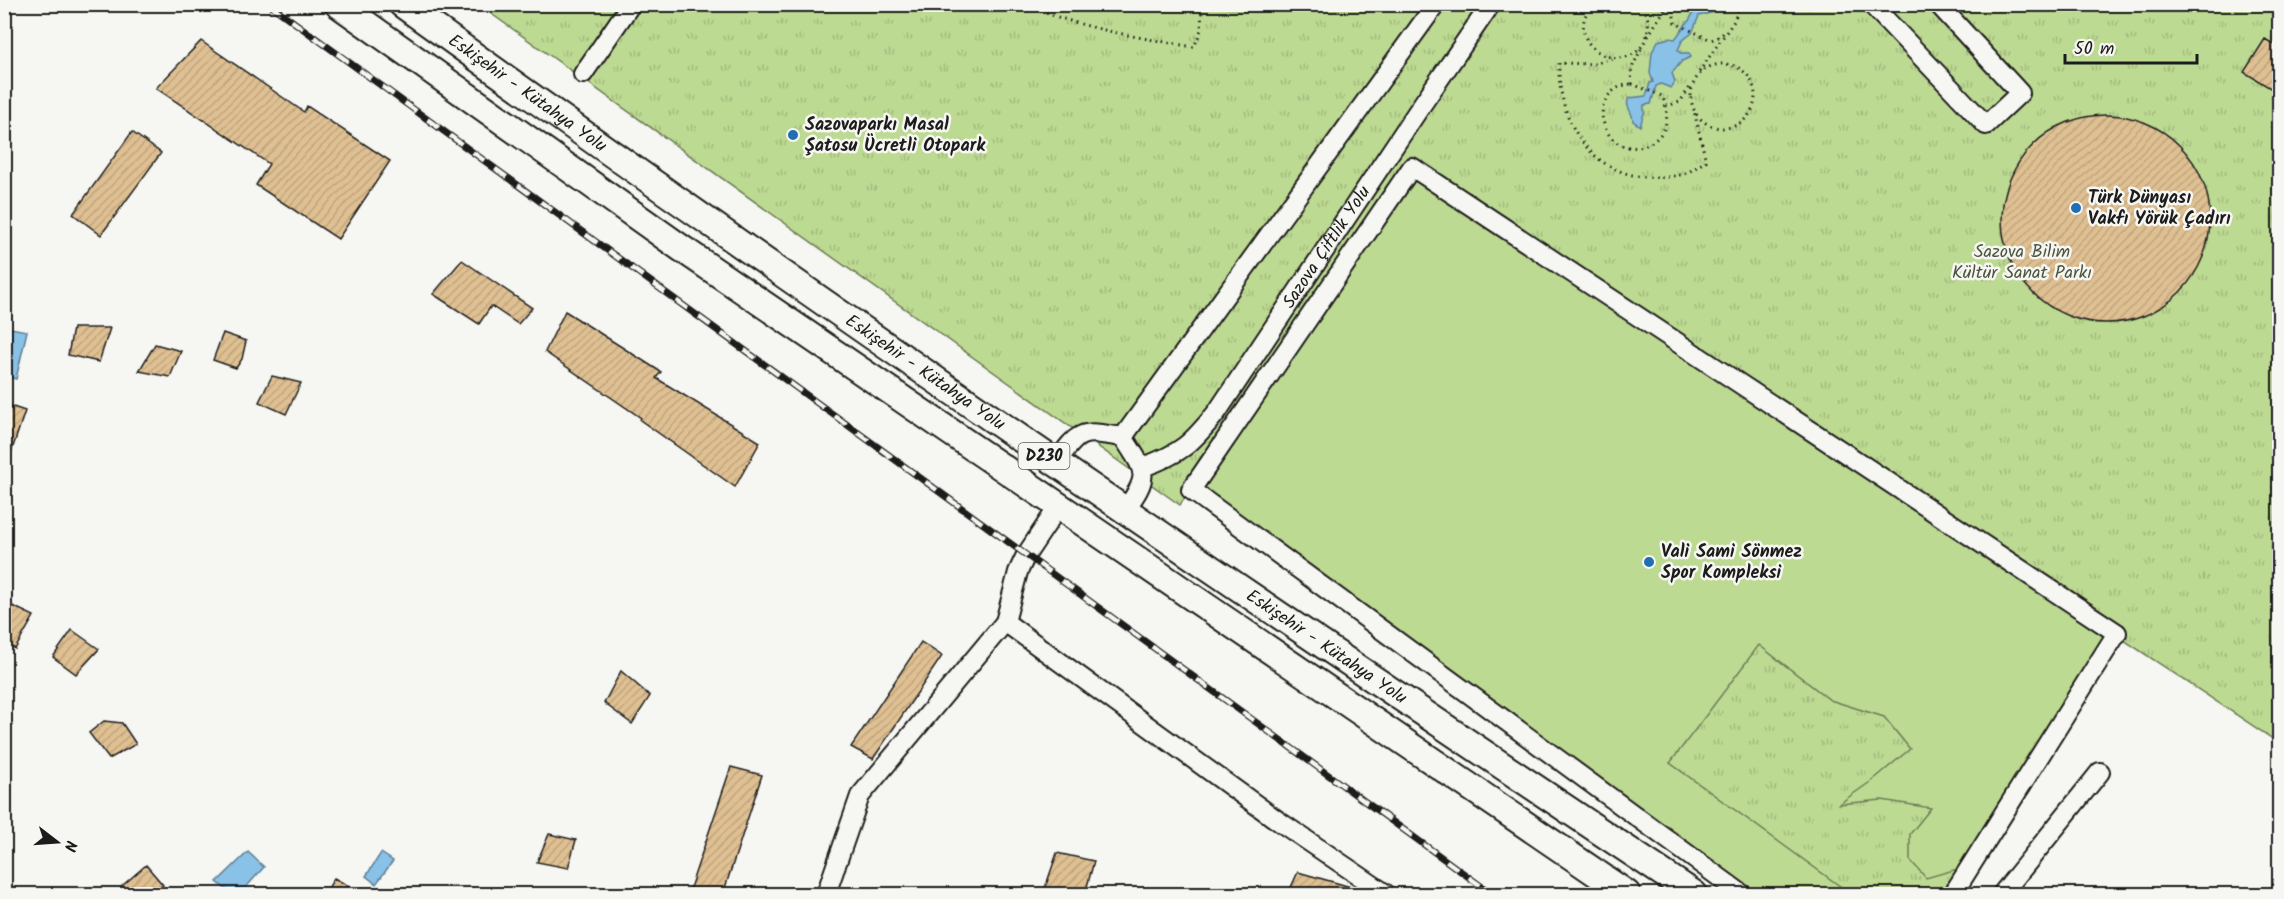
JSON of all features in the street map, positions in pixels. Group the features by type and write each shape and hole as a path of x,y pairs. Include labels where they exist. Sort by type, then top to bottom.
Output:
{"highway":[{"name":"Eskişehir - Kütahya Yolu","path":"338,4 690,255 1627,894"},
{"name":"Eskişehir - Kütahya Yolu","path":"402,4 1056,464 1348,663 1695,894"}],"street":[{"path":"583,74 631,4"},
{"path":"1123,437 1436,4"},
{"name":"Sazova Çiftlik Yolu","path":"1143,467 1170,458 1193,441 1217,412 1491,4"},
{"path":"1870,4 1986,125 2020,93 1938,4"},
{"path":"1742,894 1191,490 1412,167 2117,633 1953,894"},
{"path":"1056,464 1071,440 1090,432 1123,437 1143,467 1141,487 1125,510"},
{"path":"826,894 860,796 1005,622 1018,572 1058,507"},
{"path":"1005,622 1277,820 1386,894"},
{"path":"2002,894 2100,772"}],"path":[{"path":"1024,4 1050,16 1123,35 1194,47 1201,30 1202,4"},
{"path":"1592,4 1584,20 1587,41 1593,50 1602,56 1612,58 1623,58 1633,54 1641,47 1670,4"},
{"path":"1632,84 1631,70 1649,28 1641,4"},
{"path":"1670,4 1675,23 1711,40 1721,36 1734,21"},
{"path":"1612,58 1594,64 1559,63 1559,91 1576,135 1587,150 1602,162 1620,171 1662,179 1686,173 1706,161 1691,101 1691,90 1695,80 1734,21 1738,4"},
{"path":"1666,106 1680,102 1701,71 1711,65 1732,64 1742,69 1750,77 1755,87 1756,98 1748,117 1740,124 1730,128 1709,126 1700,120 1694,111"},
{"path":"1632,84 1662,96 1667,117 1665,127 1652,143 1631,148 1612,139 1602,120 1602,110 1613,90 1622,85 1632,84"}],"green space":[{"name":"Sazova Bilim Kültür Sanat Parkı","path":"479,5 2279,5 2279,743 1412,167 1180,505"},
{"name":"Vali Sami Sönmez Spor Kompleksi","path":"1412,167 2117,633 1953,894 1742,894 1191,490"},
{"path":"1759,645 1830,700 1884,717 1910,749 1873,780 1839,804 1882,800 1931,808 1910,834 1910,860 1926,878 1971,865 1953,894 1851,894 1670,763"}],"water":[{"path":"1697,4 1713,5 1714,12 1699,16 1692,33 1682,41 1678,50 1680,53 1689,53 1691,57 1682,61 1672,73 1675,82 1671,88 1661,84 1656,86 1651,104 1644,105 1640,126 1633,121 1628,104 1629,98 1646,96 1650,83 1653,82 1650,73 1652,52 1658,41 1675,39 1690,19"},
{"path":"5,327 27,331 16,379 5,376"},
{"path":"248,852 264,867 240,894 232,894 217,882"},
{"path":"381,853 393,861 376,884 366,876"}],"building":[{"path":"2265,39 2280,48 2280,94 2244,72"},
{"path":"201,41 304,112 307,106 390,161 338,239 256,185 269,164 156,88"},
{"path":"2106,115 2126,117 2146,123 2172,139 2186,153 2202,179 2208,199 2210,219 2208,239 2202,259 2186,285 2172,299 2146,315 2126,321 2106,323 2086,321 2066,315 2040,299 2026,285 2010,259 2004,239 2002,219 2004,199 2010,179 2026,153 2040,139 2066,123 2086,117"},
{"path":"132,132 161,153 101,235 73,214"},
{"path":"462,260 532,308 518,324 491,306 479,324 433,294"},
{"path":"565,311 661,372 656,378 760,442 735,487 640,420 641,418 545,352"},
{"path":"73,328 110,328 99,362 68,355"},
{"path":"223,333 246,341 242,359 236,368 213,360"},
{"path":"155,344 181,351 170,377 139,371"},
{"path":"272,376 301,383 286,414 259,402"},
{"path":"4,404 25,411 7,465 4,465"},
{"path":"4,602 34,616 15,649 4,640"},
{"path":"72,630 99,649 76,674 53,657"},
{"path":"921,642 942,656 873,759 851,747"},
{"path":"621,671 650,696 632,724 604,703"},
{"path":"104,721 122,723 136,744 109,759 89,733"},
{"path":"731,767 762,775 723,894 705,894 690,888"},
{"path":"549,834 576,840 568,868 537,862"},
{"path":"1057,853 1094,861 1085,894 1043,894"},
{"path":"146,865 163,885 153,894 131,894 122,886"},
{"path":"1298,872 1358,889 1364,894 1288,894"},
{"path":"334,878 363,894 325,894"}],"railway":[{"path":"269,4 1492,894"}],"place":[{"name":"Sazovaparkı Masal Şatosu Ücretli Otopark","path":"793,135"},
{"name":"Türk Dünyası Vakfı Yörük Çadırı","path":"2076,208"},
{"name":"Vali Sami Sönmez Spor Kompleksi","path":"1649,562"}]}
